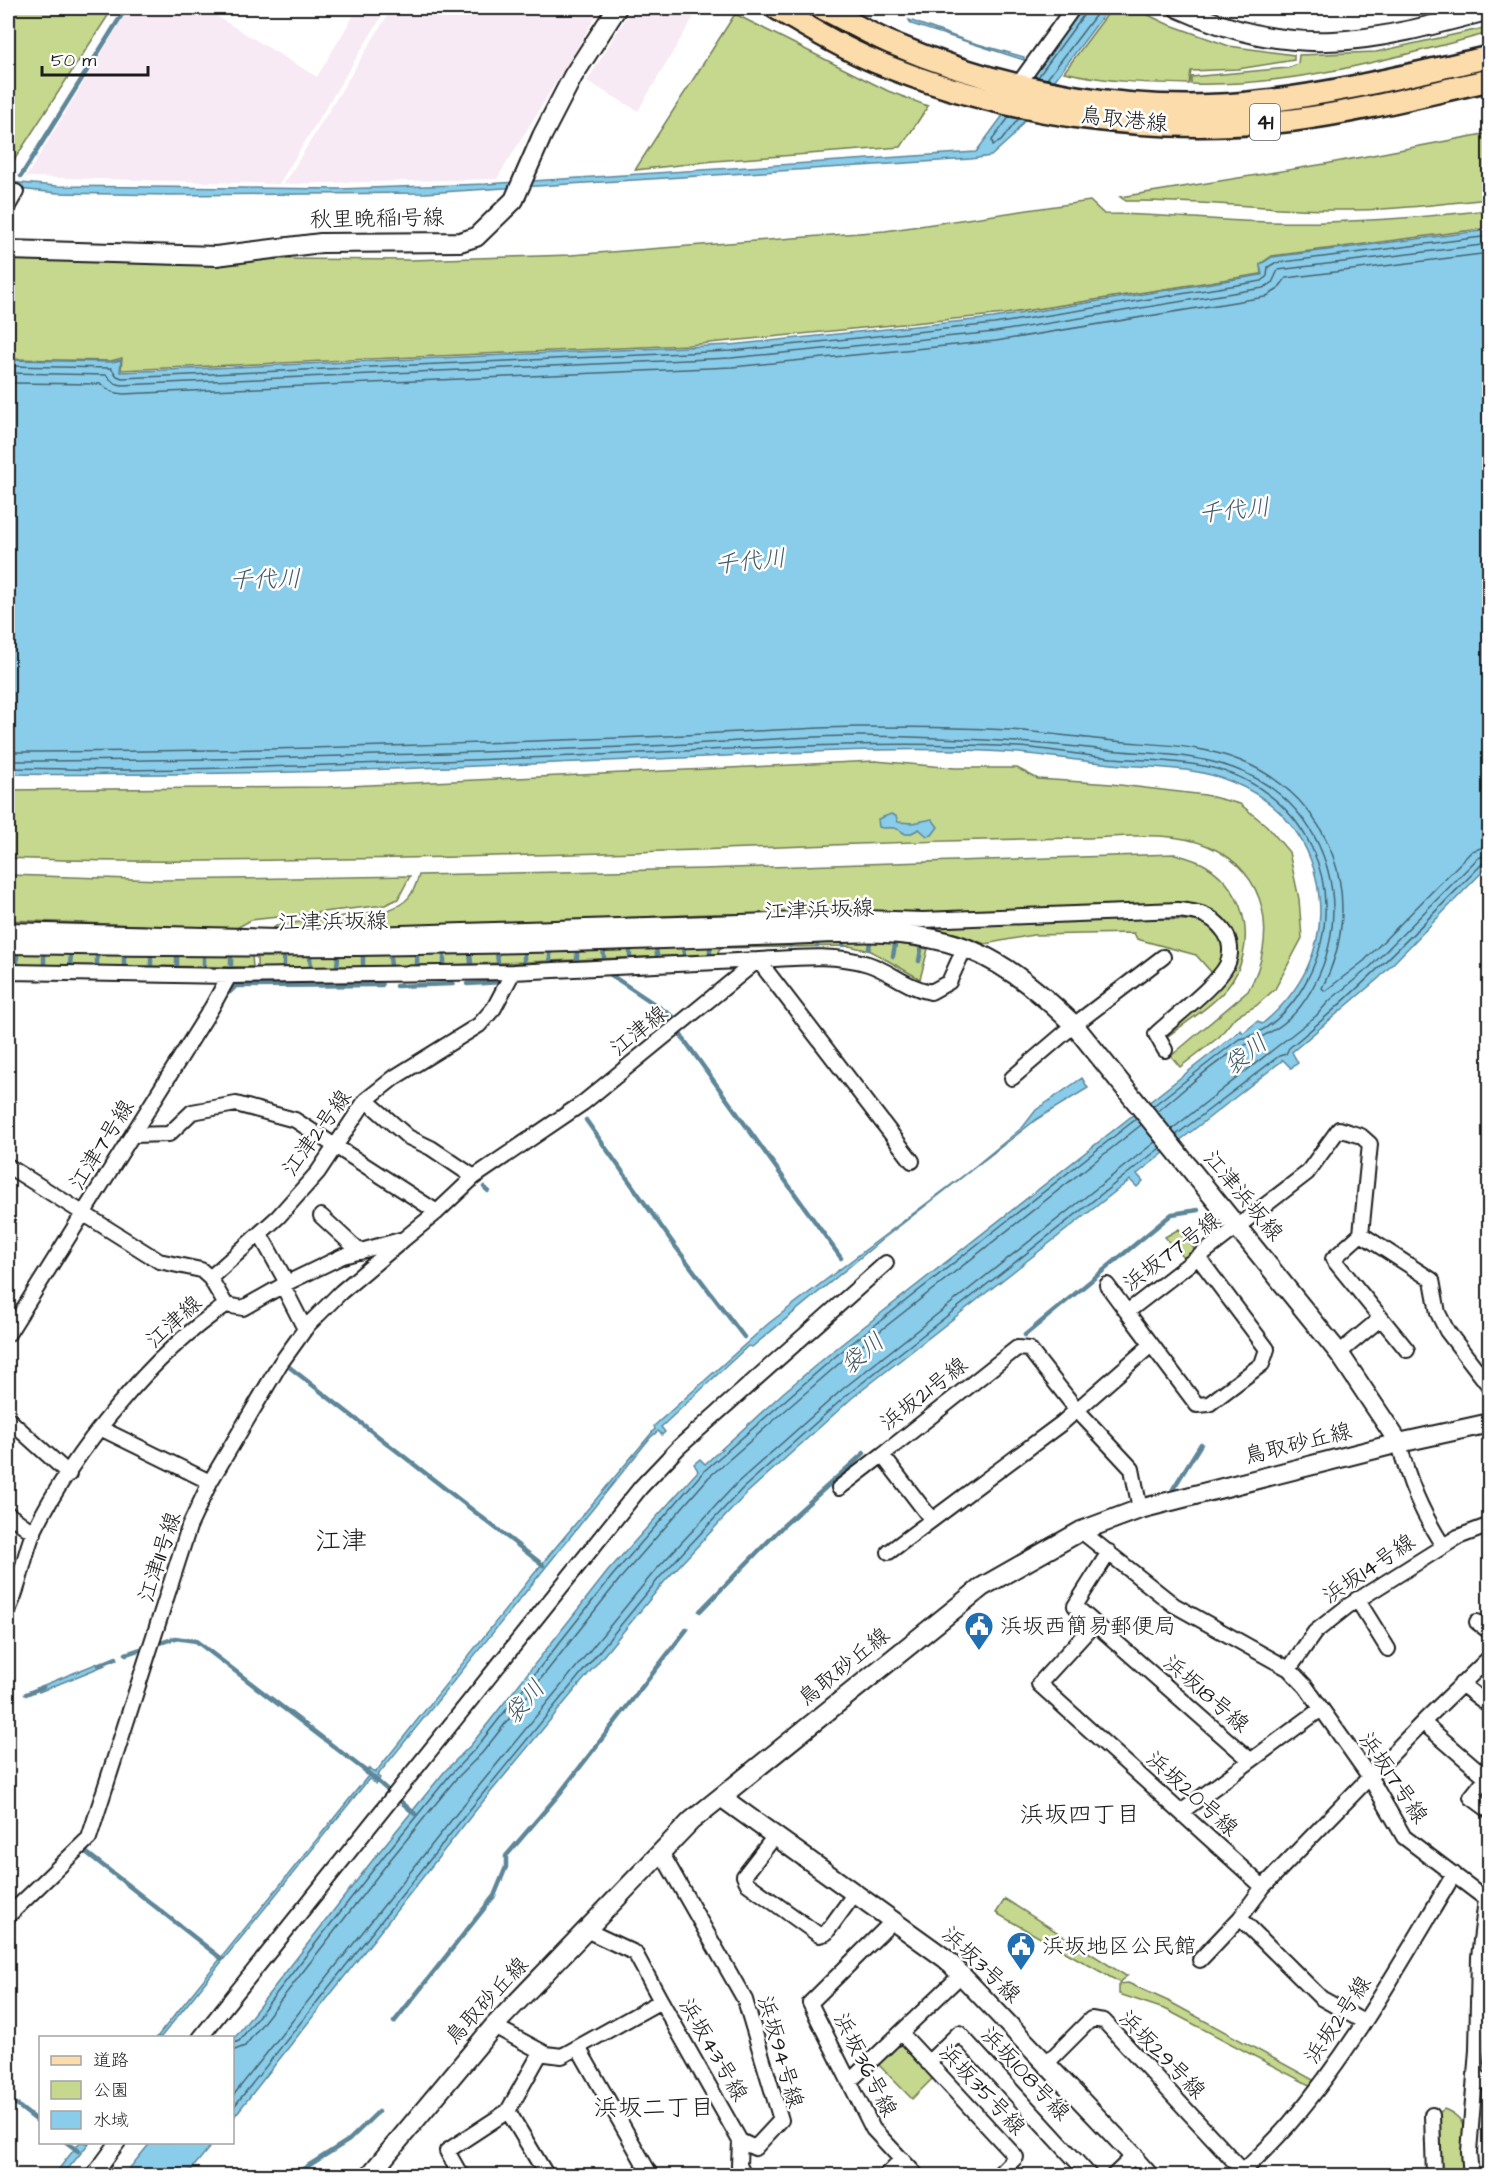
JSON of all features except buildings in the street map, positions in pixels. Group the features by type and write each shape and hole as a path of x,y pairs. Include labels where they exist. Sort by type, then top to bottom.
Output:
{"main road":[{"name":"鳥取港線","path":"776,8 873,61 927,81 1015,92 1049,92 1094,100 1159,106 1228,105 1332,90 1490,57"},
{"name":"鳥取港線","path":"822,8 889,43 1015,92 1037,110 1159,126 1218,126 1295,119 1490,80"}],"street":[{"name":"秋里晩稲1号線","path":"8,250 216,256 321,243 460,242 476,237 501,216 516,195 573,76 617,8"},
{"path":"1015,92 1073,8"},
{"path":"1178,8 1215,24 1270,39 1337,42 1394,36 1490,10"},
{"path":"8,206 16,192"},
{"path":"8,930 278,937 864,918 923,920 1178,910 1202,912 1217,922 1228,935 1231,949 1227,966 1214,981 1156,1034 1165,1050"},
{"name":"江津浜坂線","path":"8,944 255,947 546,942 879,931 947,942 1014,974 1043,994 1074,1025 1185,1164 1240,1227 1339,1353 1399,1443"},
{"path":"8,977 10,972 229,976 313,973 513,972 797,958 850,960 879,968 909,986 931,992 949,982 964,949"},
{"path":"1012,1078 1074,1025 1163,957"},
{"path":"758,960 912,1161"},
{"name":"江津線","path":"8,1610 34,1533 69,1474 122,1399 184,1338 226,1305 243,1308 285,1284 343,1256 404,1239 474,1177 584,1102 758,960"},
{"name":"江津2号線","path":"210,1278 260,1234 318,1172 366,1100 395,1077 479,1025 494,1008 513,972"},
{"name":"江津7号線","path":"8,1334 133,1135 229,976"},
{"path":"366,1100 408,1137 431,1148 474,1177"},
{"path":"133,1135 168,1134 192,1112 236,1104 296,1120 437,1212"},
{"name":"浜坂77号線","path":"1107,1286 1127,1312 1307,1173 1340,1129 1361,1136 1370,1144 1361,1234"},
{"path":"8,1166 159,1262 201,1270 210,1278 226,1305"},
{"path":"321,1216 360,1252"},
{"path":"260,1234 304,1329"},
{"path":"1407,1350 1333,1259 1361,1234 1432,1280 1438,1313 1447,1331 1490,1387"},
{"name":"江津11号線","path":"8,1916 89,1838 189,1527 210,1482 280,1364 304,1329 341,1292 404,1239"},
{"path":"1127,1312 1197,1405 1209,1404 1262,1364 1267,1350 1198,1257"},
{"path":"201,2036 641,1487 679,1447 886,1263"},
{"path":"1339,1353 1381,1318"},
{"path":"889,1552 1077,1410 1151,1345"},
{"name":"浜坂21号線","path":"932,1520 882,1455 1017,1348 1029,1349 1077,1410 1132,1469 1140,1509"},
{"path":"8,1419 69,1474"},
{"name":"鳥取砂丘線","path":"369,2175 494,2026 662,1854 691,1821 982,1587 1081,1532 1140,1509 1399,1443 1490,1423"},
{"path":"100,1428 210,1482"},
{"path":"1399,1443 1409,1481 1421,1511 1443,1546"},
{"path":"839,1488 882,1455"},
{"path":"8,1514 34,1533"},
{"name":"浜坂14号線","path":"1289,1669 1315,1632 1357,1599 1443,1546 1490,1525"},
{"name":"浜坂17号線","path":"1081,1532 1174,1605 1289,1669 1306,1687 1369,1776 1404,1837 1488,1899 1484,1990 1469,2152 1471,2175"},
{"name":"浜坂18号線","path":"1109,1552 1075,1606 1250,1760"},
{"path":"1357,1599 1388,1649"},
{"path":"1477,1622 1490,1632"},
{"name":"浜坂20号線","path":"1094,1624 1039,1683 1263,1887"},
{"path":"1200,1960 1240,1918 1263,1887 1369,1776 1490,1657"},
{"path":"1461,1684 1490,1707"},
{"path":"1181,1812 1320,1709"},
{"path":"1425,1720 1427,1726 1488,1775 1471,1797 1490,1811"},
{"name":"浜坂3号線","path":"721,1797 946,1959 1134,2156"},
{"path":"775,1836 744,1876 748,1884 819,1935 826,1932 855,1893"},
{"name":"浜坂94号線","path":"662,1854 745,2000 781,2120 755,2148 740,2141"},
{"name":"浜坂2号線","path":"1241,2173 1289,2125 1364,2022 1454,1875"},
{"path":"1240,1918 1321,1998 1364,2022"},
{"name":"浜坂36号線","path":"893,1921 810,2003 873,2129 917,2175"},
{"path":"588,1931 635,1953 661,2001"},
{"path":"849,2082 962,1975"},
{"name":"浜坂43号線","path":"494,2026 541,2052 562,2056 579,2049 661,2001 740,2141 739,2165 744,2175"},
{"name":"浜坂29号線","path":"1046,2064 1091,2019 1104,2021 1241,2173"},
{"name":"浜坂35号線","path":"901,2033 1016,2157 997,2175"},
{"name":"浜坂108号線","path":"928,2063 959,2033 1090,2175"},
{"path":"579,2049 651,2175"},
{"path":"461,2175 447,2151 508,2111 541,2052"},
{"path":"1475,2075 1490,2086"},
{"path":"508,2111 547,2175"},
{"path":"1432,2115 1434,2175"},
{"path":"93,2175 116,2144"},
{"path":"1113,2175 1134,2156 1152,2175"},
{"path":"885,2175 902,2159"}],"shaded area":[{"path":"129,8 203,8 317,77 358,8 387,8 279,184 26,177"},
{"path":"392,8 601,8 497,179 284,184"},
{"path":"632,8 687,8 696,13 638,111 587,81"}],"green space":[{"path":"8,8 113,8 9,168 8,168"},
{"path":"1112,8 1134,8 1165,23 1229,46 1294,55 1294,60 1238,69 1191,71 1189,84 1110,80 1064,72"},
{"path":"735,14 888,91 928,106 901,147 714,161 635,170"},
{"path":"1489,27 1489,33 1342,69 1266,81 1191,84 1191,77 1288,68 1298,64 1299,55 1376,52"},
{"path":"1489,133 1489,199 1392,208 1333,210 1126,201 1120,197 1325,164"},
{"path":"1090,201 1104,214 1269,222 1380,220 1489,210 1489,228 1272,256 1260,264 1261,274 1005,314 689,345 121,370 122,358 111,361 8,359 8,257 411,260 571,255 885,231"},
{"path":"875,761 955,768 1017,768 1038,779 1111,784 1205,795 1240,804 1267,826 1289,852 1299,899 1302,938 1275,989 1256,1006 1235,1017 1219,1037 1180,1067 1171,1056 1248,991 1263,950 1265,929 1262,908 1255,889 1244,872 1228,858 1208,846 1179,838 1131,836 404,858 91,861 8,858 8,790 328,787"},
{"path":"1175,854 1195,860 1220,876 1239,905 1244,922 1245,939 1243,956 1237,973 1227,988 1205,1009 1163,1040 1160,1034 1230,969 1219,917 709,914 345,930 273,928 278,925 388,910 409,897 419,875 704,869"},
{"path":"8,875 163,880 410,876 398,899 385,905 251,920 235,929 8,920"},
{"path":"1115,917 1205,921 1222,940 1225,952 1223,958 1213,974 1196,955 1137,939 1134,933 1033,935 985,944 958,934 921,925"},
{"path":"890,942 928,949 920,979 871,951 849,946 720,948 717,954 450,965 257,968 257,957"},
{"path":"8,952 252,956 253,967 8,965"},
{"path":"1179,1229 1195,1250 1185,1259 1165,1237"},
{"path":"1005,1899 1127,1976 1119,1982 996,1913"},
{"path":"1128,1983 1170,2002 1317,2082 1311,2086 1167,2010 1119,1994 1119,1984"},
{"path":"900,2041 934,2077 912,2099 877,2063"},
{"path":"1444,2109 1461,2120 1465,2128 1467,2136 1466,2175 1438,2176 1439,2113"}],"water":[{"path":"1082,8 1109,8 1012,137 991,156 425,193 169,195 58,193 8,188 8,182 57,186 339,189 486,184 976,152"},
{"path":"909,20 967,41 1024,57 1024,60 911,24"},
{"path":"1489,230 1489,865 1379,978 1292,1052 1298,1063 1291,1068 1283,1060 1137,1174 1143,1181 1137,1187 1130,1180 852,1398 747,1493 665,1581 471,1816 234,2117 234,2039 379,1852 445,1771 471,1745 608,1571 698,1471 694,1464 700,1459 705,1464 833,1351 1241,1030 1243,1033 1258,1021 1262,1024 1276,1012 1298,984 1314,951 1320,916 1319,897 1316,877 1302,842 1280,813 1250,790 1217,777 1187,770 1019,753 893,750 345,770 92,775 8,774 8,360 112,362 121,360 120,372 730,345 993,318 1262,275 1260,265 1272,257"},
{"path":"891,814 896,816 898,822 913,823 932,819 938,827 932,835 927,836 919,829 905,834 898,829 879,827 878,819"},
{"path":"1082,1078 1088,1088 1037,1119 884,1238 752,1347 748,1346 661,1427 665,1432 662,1435 658,1431 650,1438 377,1776 380,1778 376,1784 369,1779 162,2036 158,2036 368,1776 365,1773 369,1768 375,1773 545,1560 655,1429 654,1426 769,1323 968,1172 1023,1127 1036,1110"},
{"path":"103,1661 105,1665 39,1692 37,1688"},
{"path":"78,2144 88,2144 63,2175 54,2175"},
{"path":"149,2144 212,2144 187,2175 124,2175"}],"waterway":[{"path":"21,176 126,8"},
{"path":"869,948 870,942"},
{"path":"710,945 710,953"},
{"path":"893,956 895,945"},
{"path":"683,946 684,954"},
{"path":"656,947 657,955"},
{"path":"630,948 630,956"},
{"path":"603,949 604,957"},
{"path":"919,961 921,950"},
{"path":"550,951 550,960"},
{"path":"577,951 577,958"},
{"path":"524,952 524,961"},
{"path":"497,953 498,962"},
{"path":"70,965 71,954"},
{"path":"470,954 471,963"},
{"path":"17,955 17,963"},
{"path":"44,955 44,964"},
{"path":"97,955 97,965"},
{"path":"444,955 444,965"},
{"path":"124,956 124,965"},
{"path":"417,956 417,965"},
{"path":"177,957 177,965"},
{"path":"337,966 338,957"},
{"path":"363,957 363,966"},
{"path":"390,957 391,966"},
{"path":"151,958 151,965"},
{"path":"204,958 204,966"},
{"path":"231,958 231,965"},
{"path":"284,958 284,967"},
{"path":"310,958 311,966"},
{"path":"608,973 677,1019"},
{"path":"467,984 503,982"},
{"path":"396,986 453,984"},
{"path":"230,992 236,986 382,985"},
{"path":"680,1034 841,1258"},
{"path":"586,1120 675,1246 744,1337"},
{"path":"484,1187 488,1191"},
{"path":"1025,1335 1172,1214 1198,1210"},
{"path":"288,1366 543,1565"},
{"path":"1173,1489 1201,1444"},
{"path":"700,1611 783,1526 864,1453"},
{"path":"394,2022 494,1896 506,1867 506,1856 560,1793 687,1629"},
{"path":"155,1645 175,1638 196,1641 367,1772 415,1814"},
{"path":"126,1654 147,1647"},
{"path":"99,1665 116,1658"},
{"path":"26,1694 43,1687"},
{"path":"87,1853 222,1959"},
{"path":"8,2098 39,2122"},
{"path":"292,2176 349,2140 378,2112"},
{"path":"69,2144 78,2151"}],"place":[{"name":"浜坂西簡易郵便局","path":"979,1652"},
{"name":"浜坂地区公民館","path":"1021,1972"}],"district":[{"name":"江津","path":"341,1541"},
{"name":"浜坂四丁目","path":"1080,1815"},
{"name":"浜坂二丁目","path":"654,2108"}],"water label":[{"name":"千代川","path":"1234,511"},
{"name":"千代川","path":"750,562"},
{"name":"千代川","path":"265,580"},
{"name":"袋川","path":"1246,1055"},
{"name":"袋川","path":"863,1354"},
{"name":"袋川","path":"525,1702"}]}
